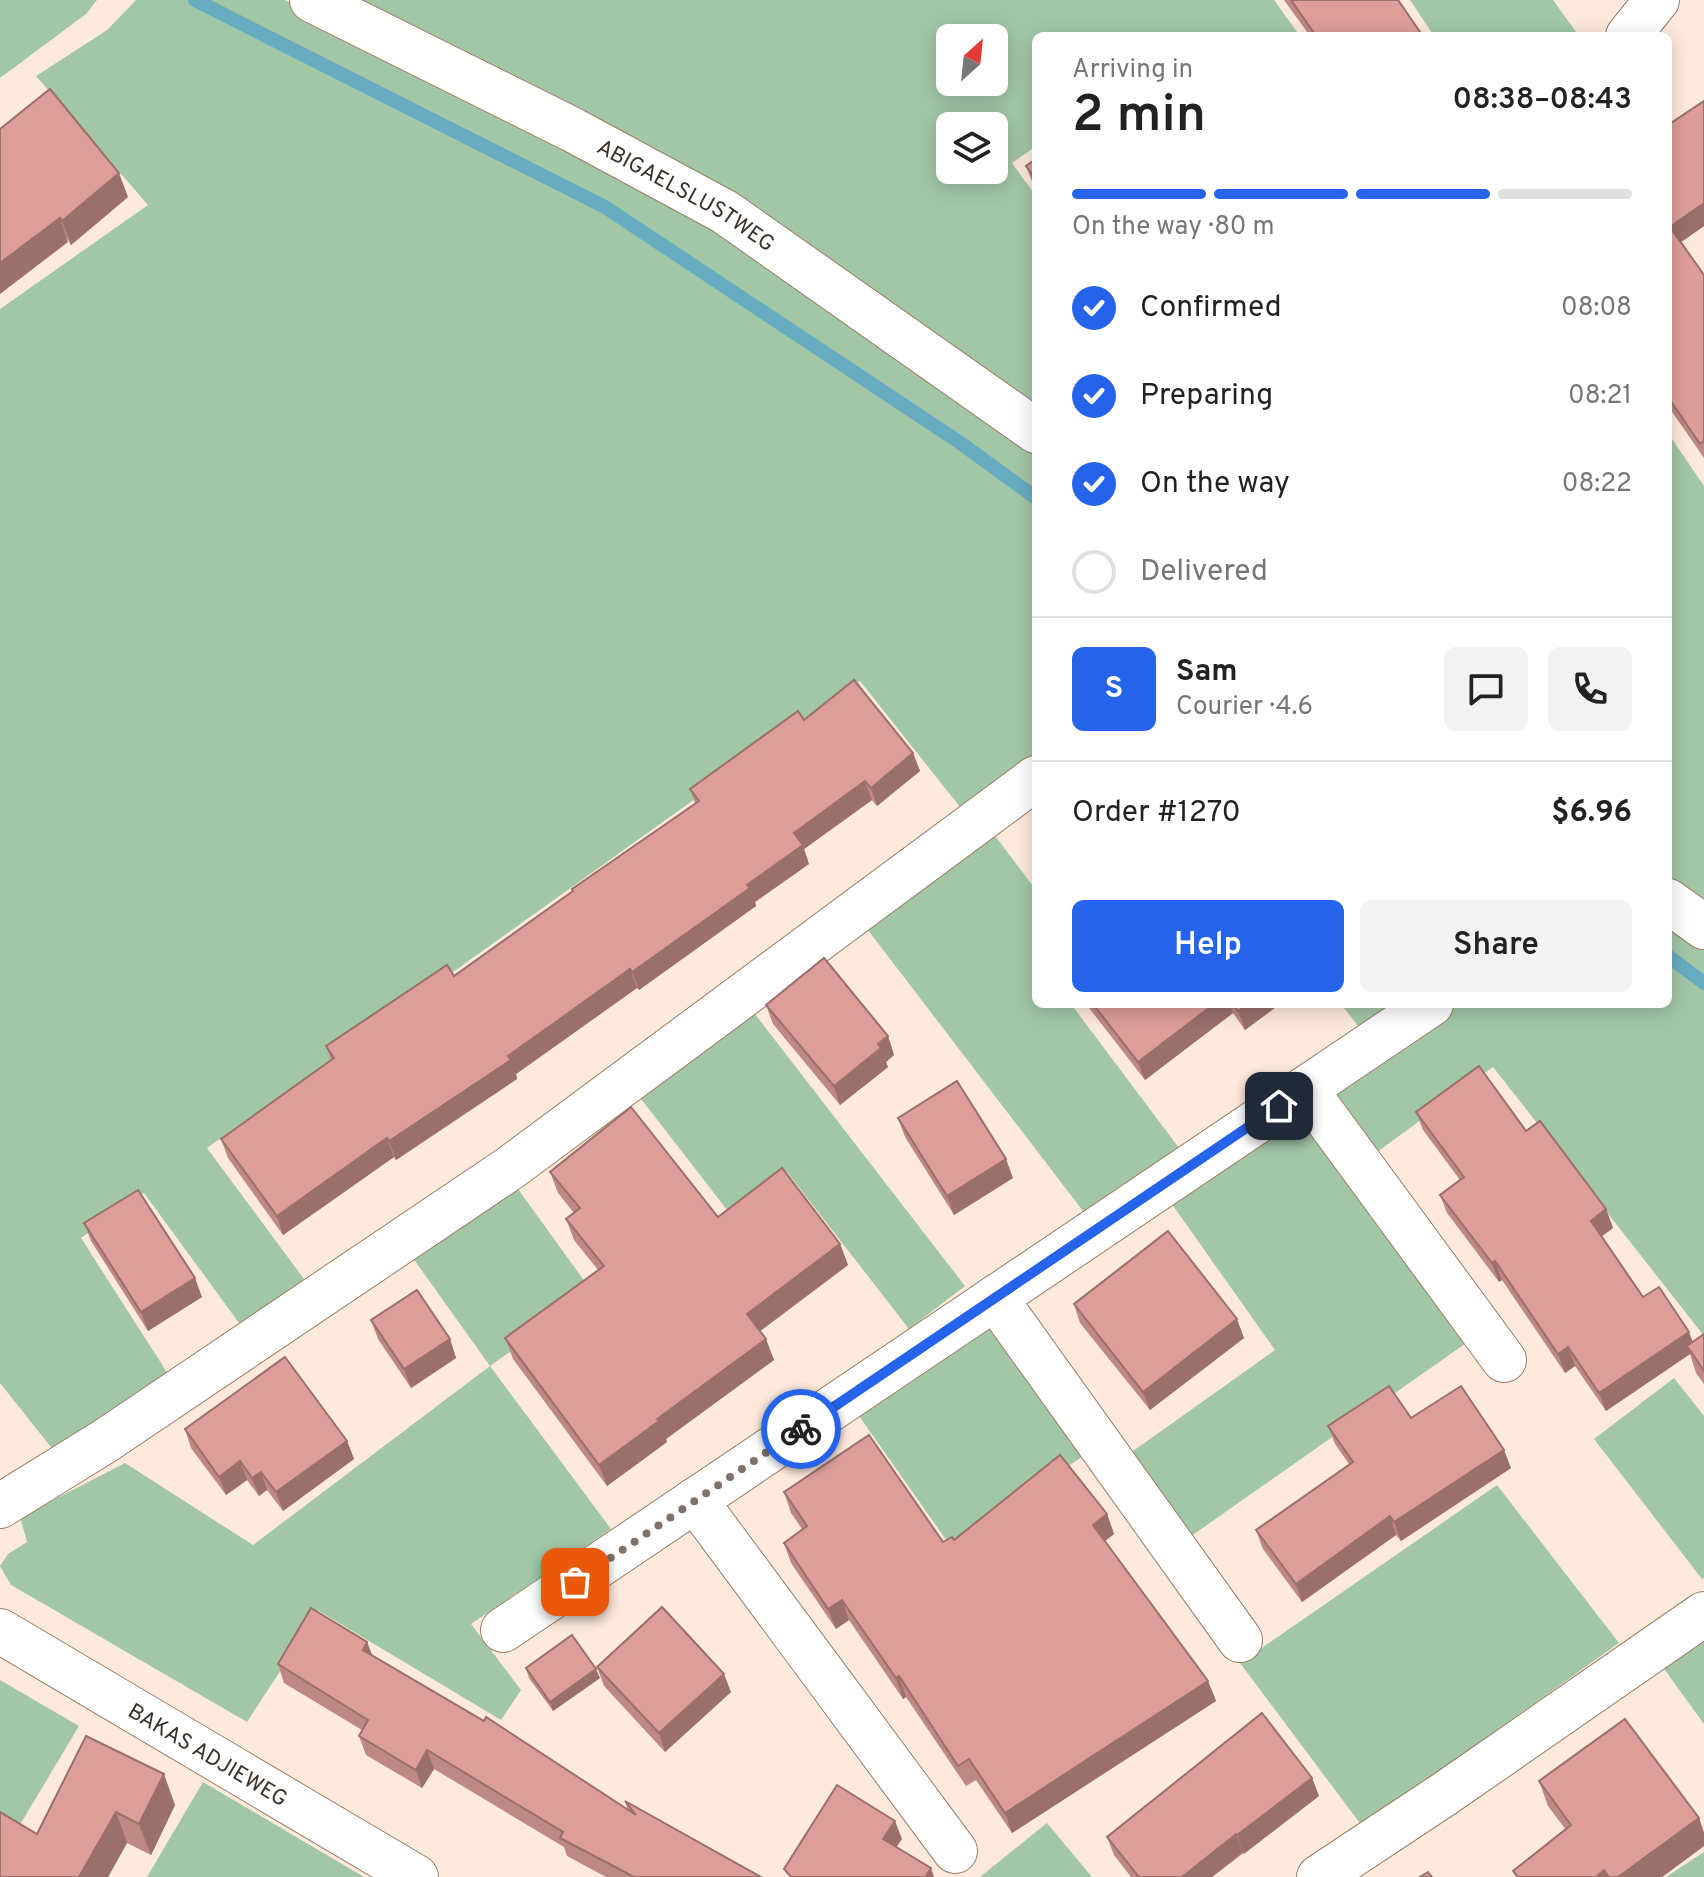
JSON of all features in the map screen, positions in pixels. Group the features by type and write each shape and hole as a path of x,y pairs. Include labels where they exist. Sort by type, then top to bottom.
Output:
{"street":[{"name":"ABIGAELSLUSTWEG","path":"312,0 573,130 725,212 1032,428"},
{"path":"1631,32 1657,0"},
{"path":"0,1506 105,1441 510,1168 1032,781"},
{"path":"1672,904 1704,927"},
{"path":"503,1630 1425,1008"},
{"path":"1305,1089 1504,1360"},
{"path":"995,1298 1240,1640"},
{"path":"695,1500 955,1851"},
{"path":"1319,1877 1704,1614"},
{"name":"BAKAS ADJIEWEG","path":"0,1631 416,1877"}],"green space":[{"path":"0,0 97,0 86,14 0,78"},
{"path":"136,0 285,0 718,223 1032,447 1032,762 964,812 860,681 207,1148 307,1283 242,1327 144,1193 81,1238 170,1377 54,1451 0,1383 0,309 148,205 36,76 107,30"},
{"path":"351,0 1274,0 1297,32 1032,32 1032,149 1012,163 1032,190 1032,409"},
{"path":"1410,0 1553,0 1576,32 1431,32"},
{"path":"1672,439 1704,486 1704,905 1672,881"},
{"path":"990,829 1032,885 1032,1008 1074,1008 1179,1148 1086,1215 861,921"},
{"path":"1672,922 1704,946 1704,1336 1493,1067 1369,1158 1322,1094 1451,1008 1672,1008"},
{"path":"748,1005 965,1286 909,1329 787,1172 731,1215 635,1091"},
{"path":"1344,1008 1387,1008 1359,1027"},
{"path":"1301,1110 1472,1339 1187,1539 1126,1456 1275,1350 1169,1200"},
{"path":"513,1182 593,1293 490,1366 410,1254"},
{"path":"991,1315 1088,1453 949,1544 852,1406"},
{"path":"490,1366 611,1529 471,1624 521,1690 501,1720 319,1611 247,1722 11,1585 0,1566 8,1554 27,1542 20,1517 125,1463 253,1545"},
{"path":"1674,1378 1704,1416 1702,1579 1594,1439"},
{"path":"1497,1485 1619,1643 1362,1826 1240,1663"},
{"path":"1704,1631 1704,1724 1659,1662"},
{"path":"0,1680 79,1726 18,1828 0,1818"},
{"path":"203,1782 364,1877 147,1877"},
{"path":"1047,1823 1092,1877 980,1877"},
{"path":"1704,1852 1704,1877 1666,1877"}],"building":[{"path":"1291,0 1398,0 1420,32 1313,32"},
{"path":"50,89 119,173 62,221 60,218 0,263 0,129"},
{"path":"1704,101 1704,203 1672,226 1672,122"},
{"path":"1672,230 1704,275 1704,441 1700,444 1672,403"},
{"path":"854,680 913,753 871,788 865,781 794,833 803,845 747,885 750,888 508,1056 511,1060 389,1141 387,1138 277,1216 221,1139 334,1058 326,1046 447,965 454,976 699,801 690,789 798,711 804,720"},
{"path":"824,958 888,1036 878,1044 881,1048 834,1086 766,1005"},
{"path":"1096,1008 1209,1008 1138,1062"},
{"path":"1479,1066 1526,1131 1540,1121 1606,1209 1591,1221 1643,1297 1659,1287 1689,1332 1599,1393 1568,1347 1558,1354 1495,1261 1492,1263 1440,1195 1464,1177 1416,1112"},
{"path":"957,1081 1006,1159 947,1196 898,1118"},
{"path":"631,1107 718,1217 782,1168 840,1244 747,1314 766,1339 599,1465 505,1338 604,1266 566,1219 580,1208 550,1172"},
{"path":"138,1190 195,1278 141,1312 84,1223"},
{"path":"1168,1231 1237,1319 1143,1392 1074,1304"},
{"path":"417,1290 450,1339 404,1369 371,1320"},
{"path":"1704,1334 1704,1371 1687,1346"},
{"path":"285,1357 347,1441 276,1492 261,1472 252,1478 240,1461 219,1477 185,1429"},
{"path":"1389,1386 1411,1418 1461,1386 1504,1450 1394,1522 1390,1516 1296,1584 1256,1530 1353,1462 1328,1426"},
{"path":"869,1435 943,1542 952,1537 954,1540 1060,1455 1107,1514 1093,1525 1208,1681 1005,1813 969,1759 958,1766 899,1676 896,1678 842,1600 828,1609 784,1543 807,1526 784,1492"},
{"path":"662,1607 724,1674 659,1733 597,1667"},
{"path":"311,1608 367,1642 363,1650 484,1721 486,1717 636,1815 625,1801 761,1877 634,1877 560,1838 563,1832 427,1750 416,1770 359,1736 368,1720 278,1664"},
{"path":"572,1635 596,1669 550,1702 526,1668"},
{"path":"1262,1713 1312,1778 1182,1877 1139,1877 1107,1837"},
{"path":"1625,1719 1699,1818 1618,1877 1609,1877 1604,1870 1596,1877 1518,1877 1513,1871 1571,1825 1539,1781"},
{"path":"86,1736 164,1774 139,1824 116,1812 79,1877 0,1877 0,1812 37,1834"},
{"path":"837,1785 895,1821 883,1839 931,1868 925,1877 791,1877 784,1869"}],"waterway":[{"path":"195,0 605,207 959,442 1032,495"},
{"path":"1672,959 1704,983"}],"way so far":[{"path":"575,1582 801,1429"}],"route":[{"path":"801,1429 1279,1106"}]}
